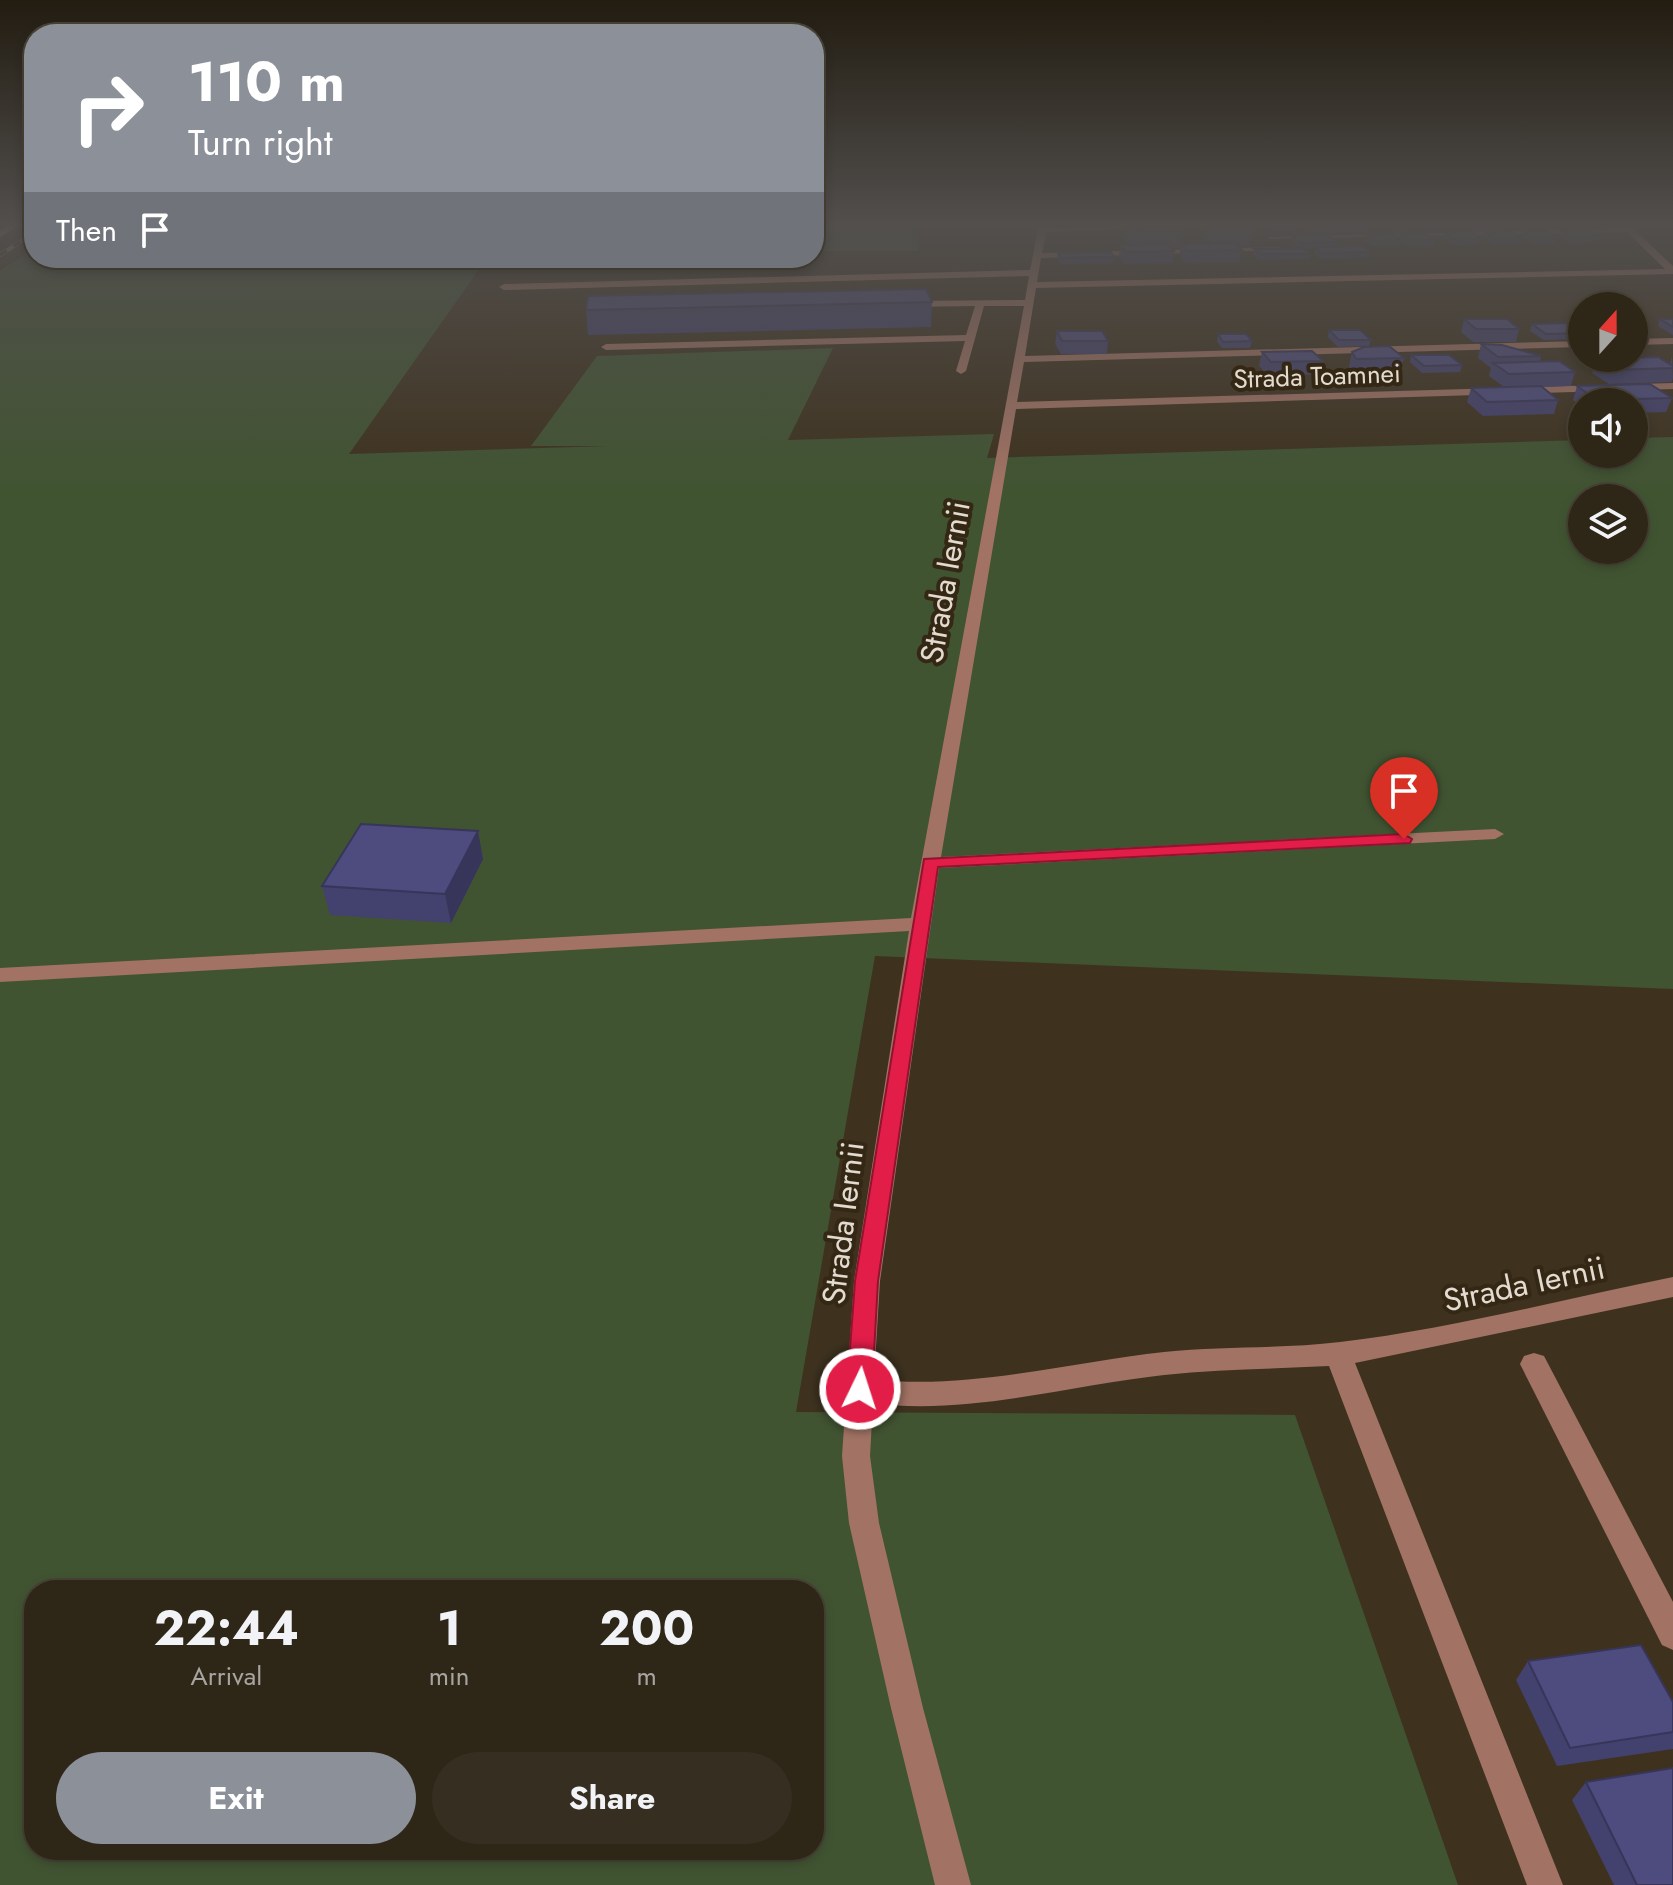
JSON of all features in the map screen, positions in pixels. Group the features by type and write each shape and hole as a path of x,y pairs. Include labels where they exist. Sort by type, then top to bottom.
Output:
{"street":[{"path":"961,371 978,312"},
{"name":"Strada Iernii","path":"1026,312 920,924 867,1281 860,1389 896,1394 946,1393 1166,1363 1338,1354 1401,1344 1673,1287"},
{"path":"606,347 970,338"},
{"path":"1648,342 1673,341"},
{"name":"Strada Toamnei","path":"1018,359 1568,344"},
{"name":"Strada Toamnei","path":"1010,406 1673,386"},
{"path":"930,863 1495,834"},
{"path":"0,975 920,924"},
{"path":"1338,1354 1545,1885"},
{"path":"1534,1364 1673,1634"},
{"path":"860,1389 856,1456 864,1523 907,1708 953,1885"}],"green space":[{"path":"0,312 449,312 349,454 609,446 531,446 597,356 833,348 788,440 994,434 987,458 1568,440 1568,468 1648,468 1648,438 1673,437 1673,989 875,956 796,1412 1295,1415 1458,1885 0,1885"}],"building":[{"path":"1464,319 1507,319 1519,329 1476,329"},
{"path":"1660,319 1673,319 1673,327"},
{"path":"1568,323 1568,333 1546,334 1532,324"},
{"path":"1329,330 1360,330 1371,340 1339,340"},
{"path":"1057,331 1102,331 1108,341 1062,341"},
{"path":"1218,334 1246,334 1252,341 1223,342"},
{"path":"1481,344 1502,345 1541,356 1498,357"},
{"path":"1389,346 1404,358 1356,359 1352,352 1364,347"},
{"path":"1312,351 1323,361 1271,362 1262,352"},
{"path":"1411,355 1449,355 1462,365 1424,366"},
{"path":"1648,357 1658,357 1673,368 1648,369"},
{"path":"1559,361 1568,367 1568,372 1575,372 1509,374 1493,363"},
{"path":"1650,384 1672,398 1648,399 1648,388 1577,386"},
{"path":"1541,386 1558,400 1487,402 1471,388"},
{"path":"361,824 478,831 445,894 322,886"},
{"path":"1641,1645 1673,1702 1673,1732 1570,1748 1528,1661"},
{"path":"1673,1768 1673,1885 1637,1885 1586,1782"}],"route":[{"path":"860,1389 867,1281 930,863 1404,839"}]}
